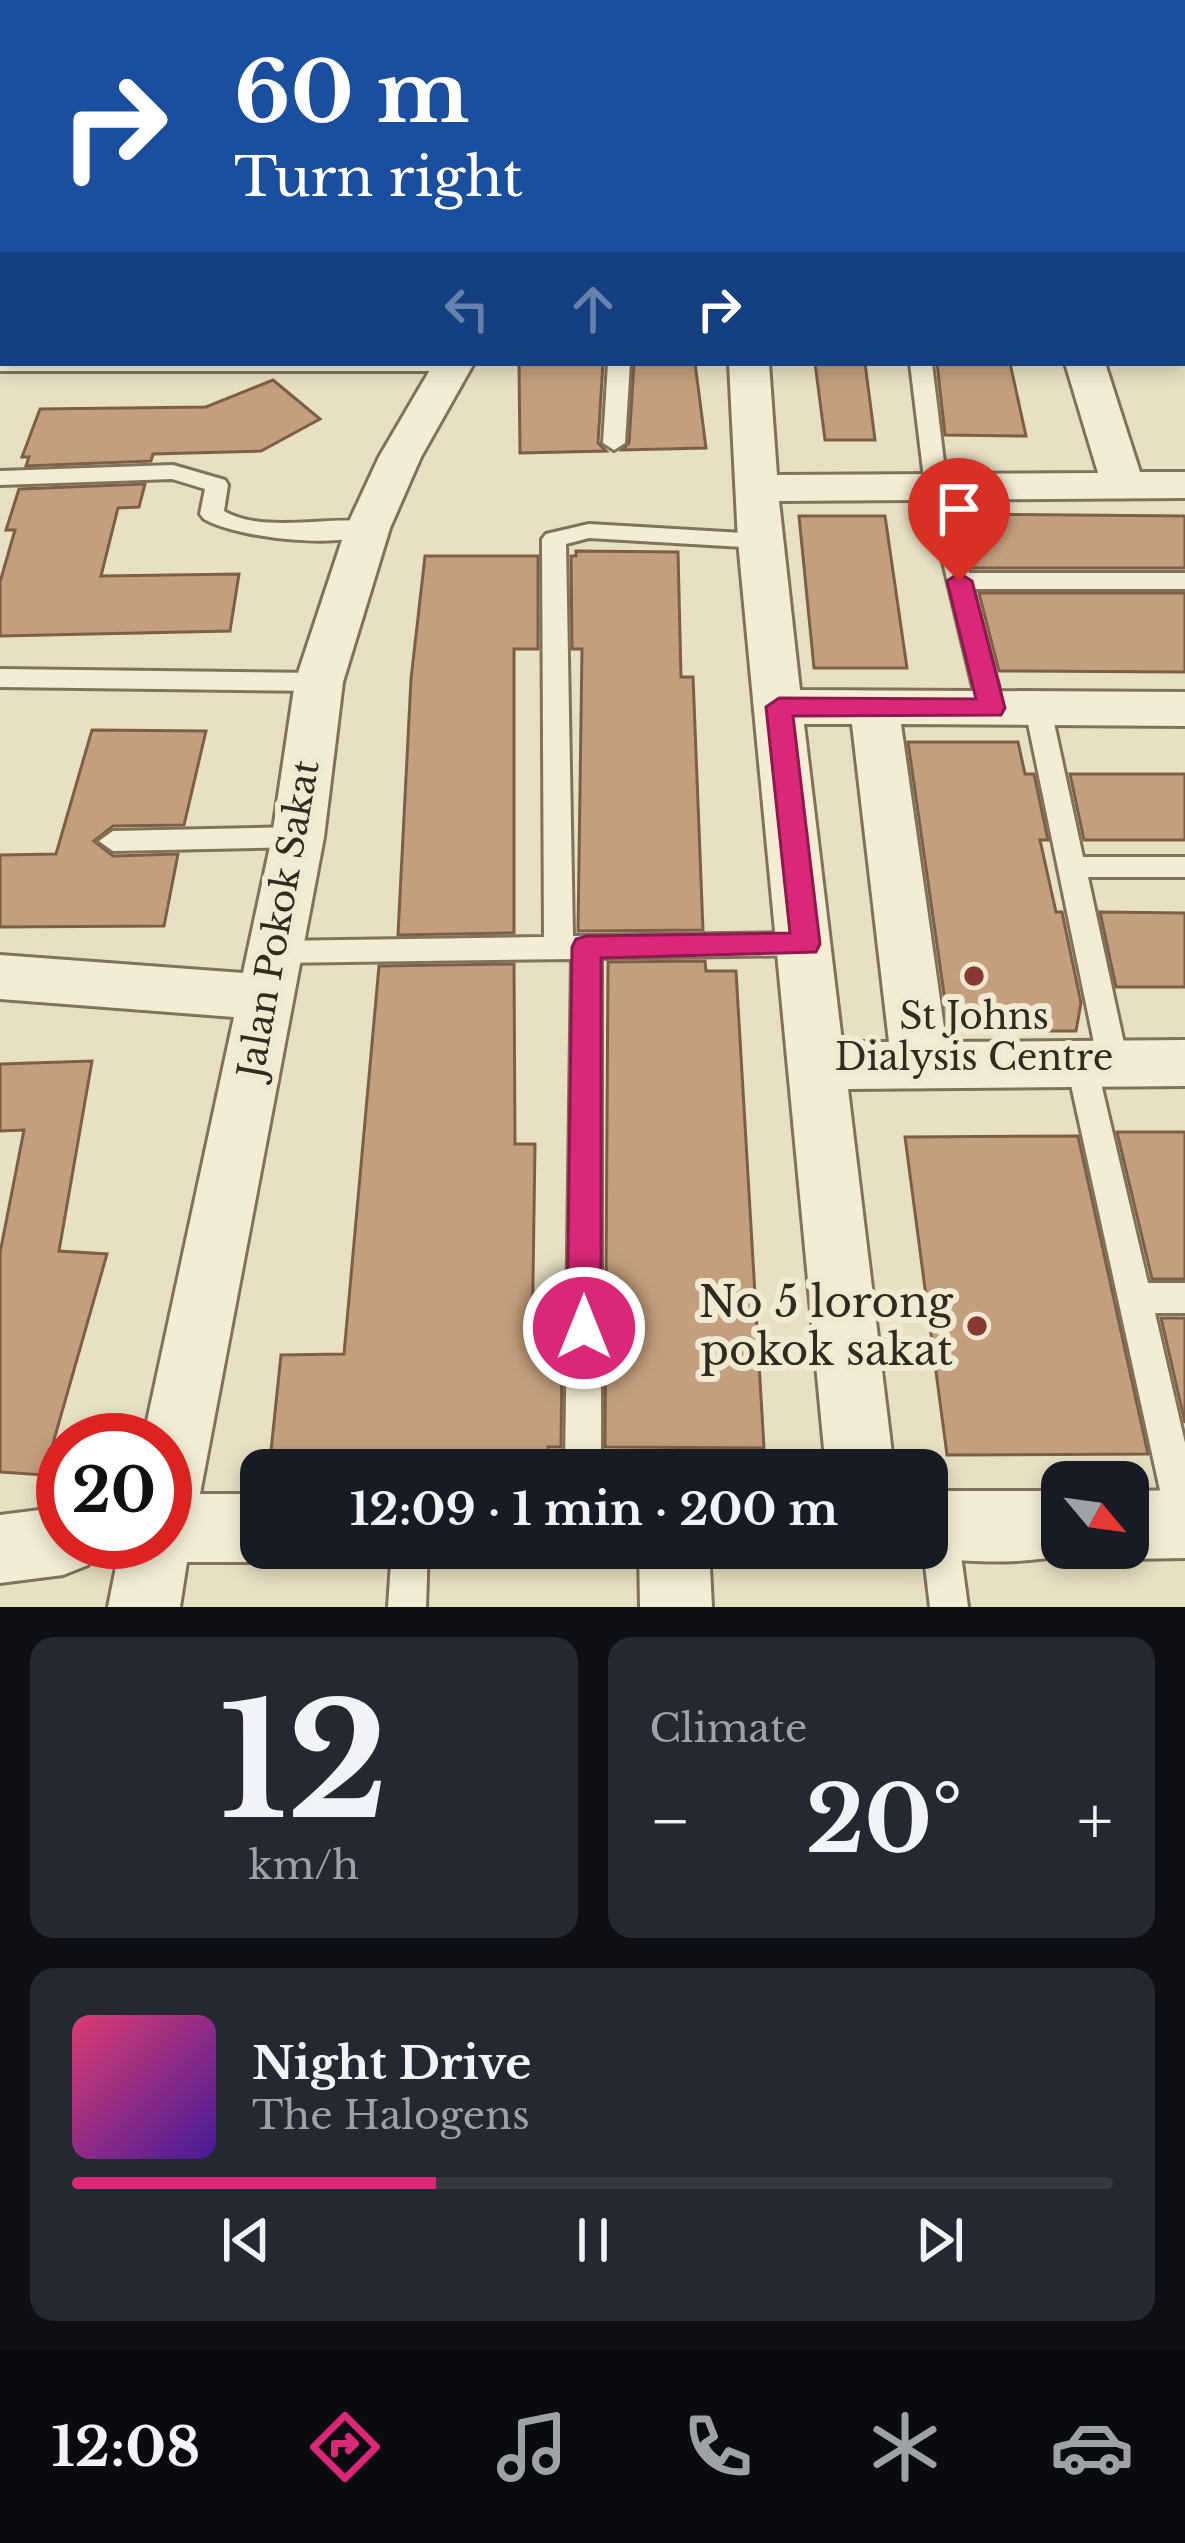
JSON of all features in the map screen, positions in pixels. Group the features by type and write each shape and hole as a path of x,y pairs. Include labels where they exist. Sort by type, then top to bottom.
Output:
{"street":[{"name":"Jalan Pokok Sakat","path":"182,1413 298,837 319,682 368,528 400,457 453,366"},
{"path":"749,366 758,514 858,1449"},
{"path":"1086,366 1123,486"},
{"path":"758,514 937,487 1185,485"},
{"path":"779,707 1185,710"},
{"path":"874,708 920,1062"},
{"path":"0,976 270,975"},
{"path":"820,1066 1185,1063"},
{"path":"1149,1524 1185,1523"},
{"path":"948,1525 1041,1525"},
{"path":"192,1528 240,1528"},
{"path":"0,1550 36,1545"},
{"path":"144,1607 151,1569"},
{"path":"675,1569 676,1607"}],"lane":[{"path":"614,443 620,366"},
{"path":"921,366 937,487 959,581 1015,708 1071,867 1134,1298 1185,1523"},
{"path":"0,478 173,472 217,485 212,514 224,524 251,530 368,528"},
{"path":"583,1449 573,947 554,539 589,531 758,514"},
{"path":"959,581 1185,581"},
{"path":"0,678 319,682"},
{"path":"113,841 298,837"},
{"path":"1071,867 1185,867"},
{"path":"270,975 573,947 806,944"},
{"path":"1134,1298 1185,1298"},
{"path":"407,1607 409,1569"},
{"path":"942,1569 950,1607"}],"building":[{"path":"519,366 603,366 598,443 606,451 520,453"},
{"path":"634,366 695,366 706,448 622,450 629,443"},
{"path":"815,366 865,366 875,440 825,440"},
{"path":"937,366 1011,366 1026,436 945,435"},
{"path":"273,380 320,419 261,451 153,454 151,461 26,466 29,457 22,457 40,409 206,407"},
{"path":"145,484 139,507 118,508 101,576 239,574 230,631 0,636 0,582 15,530 6,530 19,489"},
{"path":"959,514 1185,516 1185,568 972,568"},
{"path":"799,516 885,516 907,668 814,668"},
{"path":"576,551 678,552 681,677 693,677 703,930 578,931 582,649 572,649 571,556"},
{"path":"425,556 538,556 538,649 514,649 514,933 398,935 411,679"},
{"path":"979,593 1185,593 1185,672 999,671"},
{"path":"92,730 206,731 184,825 113,826 94,841 113,856 178,854 164,926 0,927 0,855 56,854"},
{"path":"908,742 1018,742 1025,774 1034,774 1048,840 1040,840 1056,912 1062,912 1081,1003 1076,1031 981,1031 947,1015"},
{"path":"1070,774 1185,774 1185,840 1084,840"},
{"path":"1100,912 1185,913 1185,987 1116,987"},
{"path":"705,961 706,971 736,971 764,1448 605,1447 608,962"},
{"path":"514,964 515,1144 535,1144 532,1350 562,1349 561,1447 271,1449 281,1355 344,1354 379,966"},
{"path":"92,1061 59,1251 107,1254 62,1413 36,1413 36,1474 0,1472 0,1253 24,1130 0,1131 0,1064"},
{"path":"1117,1132 1185,1132 1185,1279 1152,1279"},
{"path":"1078,1136 1148,1454 948,1455 905,1137"},
{"path":"1161,1318 1185,1318 1185,1423"}],"place":[{"name":"St Johns Dialysis Centre","path":"974,976"},
{"name":"No 5 lorong pokok sakat","path":"977,1326"}],"route":[{"path":"584,1328 587,947 806,944 779,707 992,708 959,581"}]}
